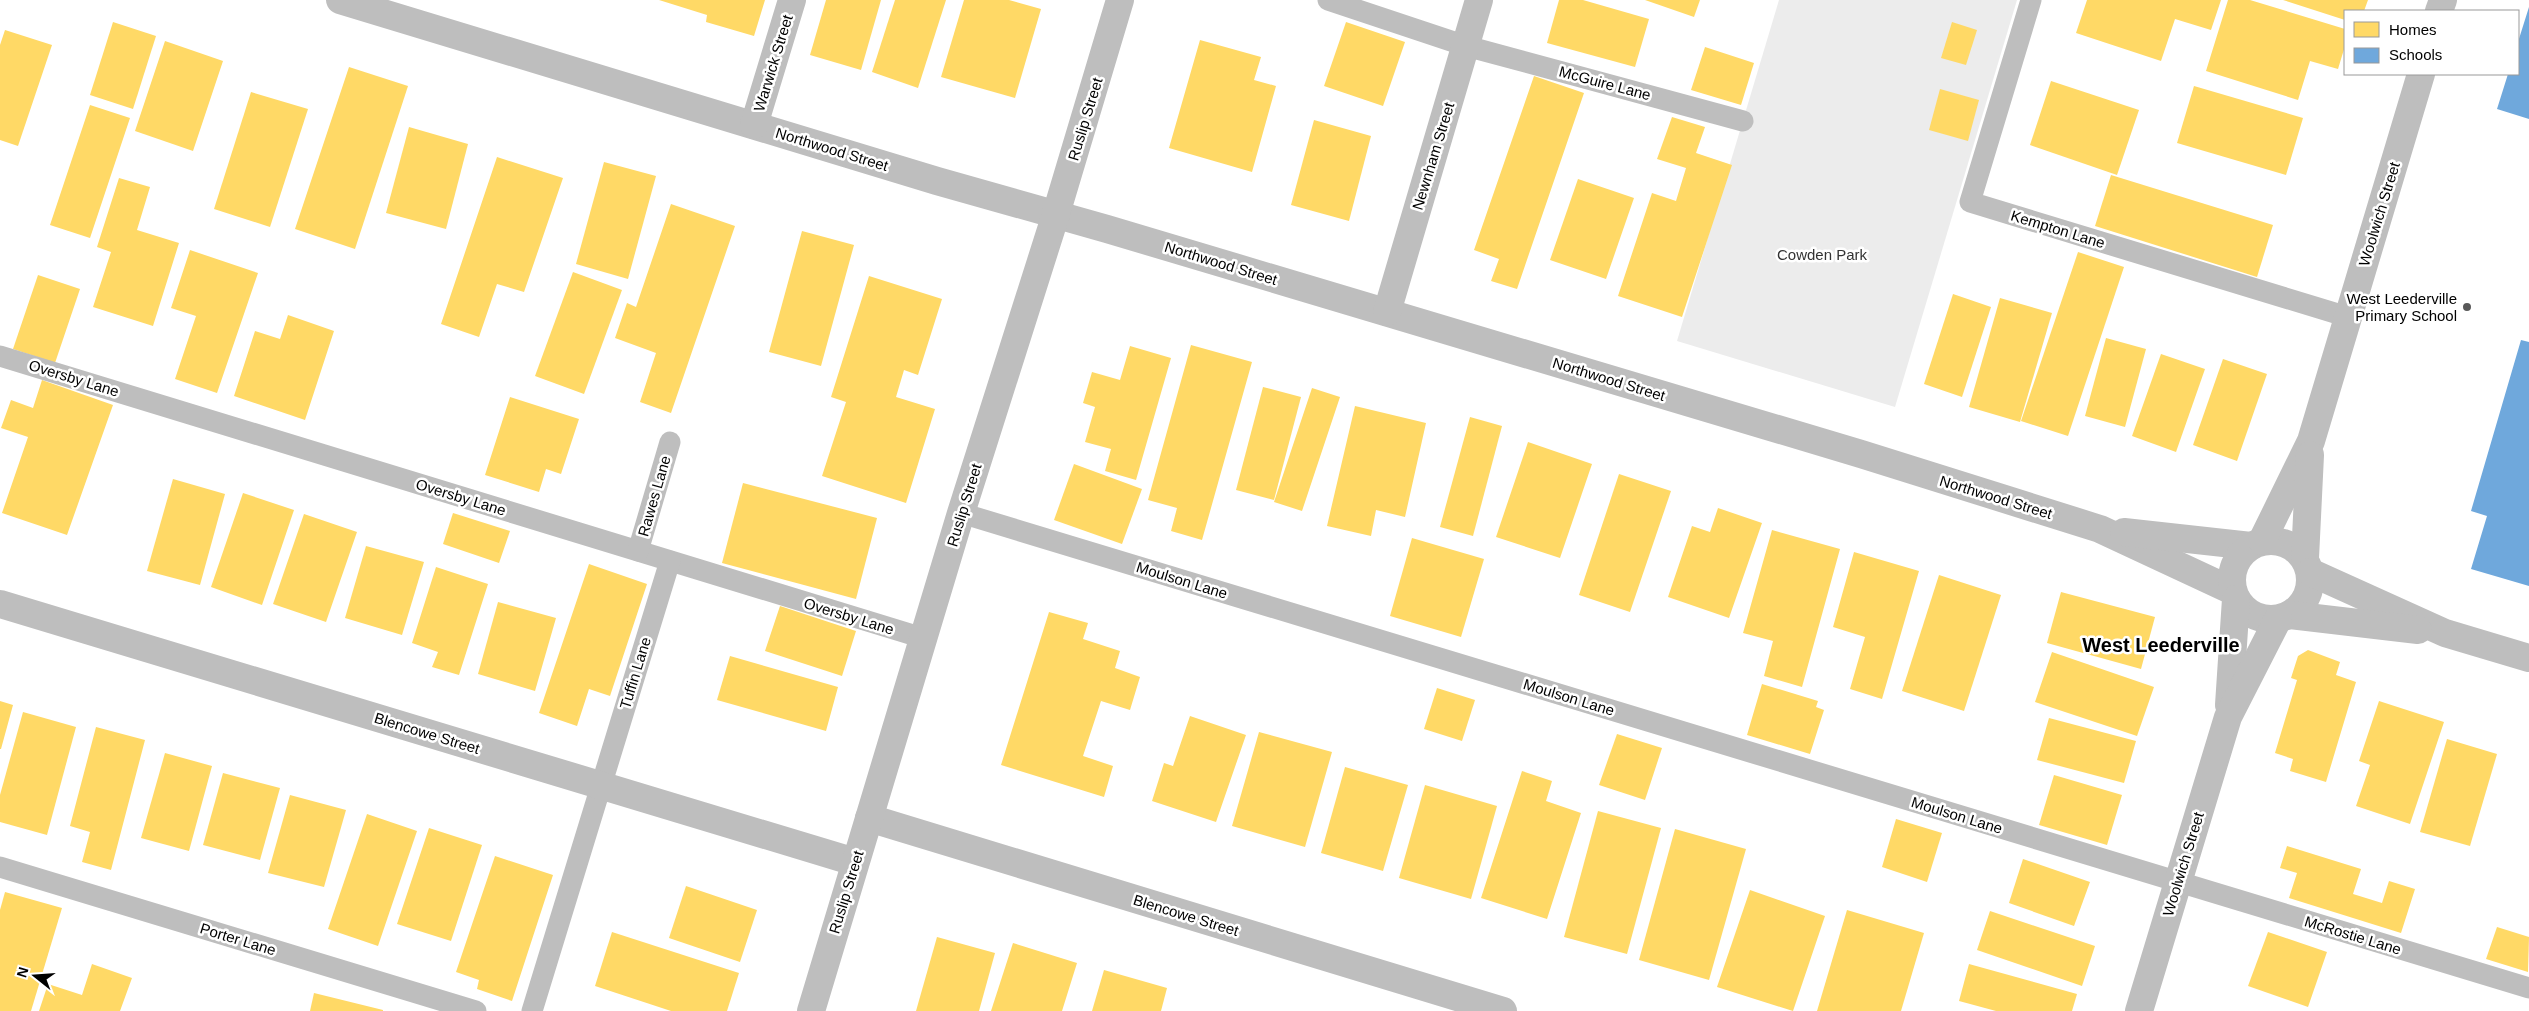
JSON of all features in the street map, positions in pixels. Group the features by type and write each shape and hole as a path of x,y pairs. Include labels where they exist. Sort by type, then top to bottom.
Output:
{"street":[{"name":"Northwood Street","path":"340,0 1861,454 2100,529 2235,595"},
{"name":"Warwick Street","path":"754,125 792,0"},
{"name":"Ruslip Street","path":"811,1011 961,513 1056,214 1120,0"},
{"name":"Newnham Street","path":"1387,312 1479,0"},
{"name":"Woolwich Street","path":"2257,543 2311,441 2420,75"},
{"name":"Woolwich Street","path":"2307,565 2311,441"},
{"name":"Northwood Street","path":"2100,529 2257,543"},
{"path":"2445,633 2284,617 2265,619 2243,608 2235,595 2232,574 2238,558 2257,543 2278,541 2293,547 2307,565 2445,633 2529,658"},
{"path":"2284,617 2302,604 2310,589 2307,565"},
{"name":"Woolwich Street","path":"2228,717 2235,595"},
{"name":"Blencowe Street","path":"0,604 855,862"},
{"name":"Woolwich Street","path":"2139,1011 2228,717 2284,617"},
{"name":"Blencowe Street","path":"868,818 1503,1011"}],"lane":[{"name":"McGuire Lane","path":"1328,0 1466,46 1743,121"},
{"name":"Kempton Lane","path":"2030,0 1970,202 2348,317"},
{"name":"Oversby Lane","path":"0,356 923,638"},
{"name":"Rawes Lane","path":"638,551 670,442"},
{"name":"Moulson Lane","path":"961,513 2178,881"},
{"name":"Tuffin Lane","path":"601,786 670,560"},
{"path":"532,1011 601,786"},
{"name":"Porter Lane","path":"0,867 476,1011"},
{"name":"McRostie Lane","path":"2178,881 2529,988"}],"green space":[{"name":"Cowden Park","path":"1779,0 2017,0 1895,407 1677,341"}],"building: Homes":[{"path":"659,0 765,0 754,36 706,22 707,15"},
{"path":"826,0 881,0 861,70 810,55"},
{"path":"895,0 946,0 918,88 872,72"},
{"path":"964,0 1009,0 1041,9 1015,98 941,77"},
{"path":"1559,0 1583,0 1649,19 1635,67 1547,43"},
{"path":"1645,0 1700,0 1694,17"},
{"path":"2087,0 2221,0 2211,30 2175,19 2161,61 2076,33"},
{"path":"2228,0 2250,0 2344,29 2344,49 2338,69 2310,61 2298,100 2206,71"},
{"path":"2283,0 2368,0 2364,10 2344,10 2344,20"},
{"path":"113,22 156,36 133,109 90,95"},
{"path":"1346,22 1405,42 1383,106 1324,86"},
{"path":"1952,22 1977,30 1966,65 1941,58"},
{"path":"5,30 52,45 18,146 0,140 0,45"},
{"path":"1200,40 1261,57 1254,80 1276,86 1252,172 1169,148"},
{"path":"165,41 223,61 193,151 135,131"},
{"path":"1705,47 1754,63 1741,105 1691,90"},
{"path":"349,67 408,86 355,249 295,229"},
{"path":"1534,76 1584,93 1517,289 1491,281 1499,259 1474,250"},
{"path":"2051,81 2139,110 2117,175 2030,145"},
{"path":"2194,86 2303,118 2286,175 2177,143"},
{"path":"1940,89 1979,100 1968,141 1929,130"},
{"path":"251,92 308,109 270,227 214,209"},
{"path":"90,105 130,118 90,238 50,225"},
{"path":"1672,117 1705,127 1696,153 1732,165 1682,317 1618,296 1652,193 1676,201 1686,168 1657,159"},
{"path":"1314,120 1371,136 1349,221 1291,205"},
{"path":"409,127 468,144 446,229 386,213"},
{"path":"497,157 563,178 524,292 497,284 479,337 441,324"},
{"path":"604,162 656,176 628,279 576,264"},
{"path":"2111,175 2273,225 2257,277 2095,226"},
{"path":"119,178 150,187 137,230 179,243 153,326 93,307 111,252 97,247"},
{"path":"1578,179 1634,198 1606,279 1550,260"},
{"path":"671,204 735,226 671,413 640,402 656,353 615,338 627,303 636,307"},
{"path":"802,231 854,245 821,366 769,352"},
{"path":"190,250 258,273 217,393 175,379 196,316 171,308"},
{"path":"2078,252 2124,267 2068,436 2021,421"},
{"path":"573,272 622,290 584,394 535,376"},
{"path":"38,275 80,289 55,363 13,349"},
{"path":"869,276 942,299 918,375 904,370 896,397 935,409 906,503 822,476 846,402 831,397"},
{"path":"1953,294 1991,307 1962,397 1924,384"},
{"path":"2000,298 2052,313 2020,422 1969,407"},
{"path":"288,315 334,331 305,420 234,396 255,331 280,339"},
{"path":"2106,338 2146,349 2125,427 2085,416"},
{"path":"1191,345 1252,362 1202,540 1171,531 1177,508 1148,500"},
{"path":"1130,346 1171,358 1136,480 1105,471 1111,449 1085,442 1095,407 1083,403 1092,372 1120,380"},
{"path":"2161,354 2205,369 2176,452 2132,436"},
{"path":"2223,359 2267,374 2237,461 2193,445"},
{"path":"42,380 113,405 67,535 2,513 28,437 1,428 11,400 33,408"},
{"path":"1263,387 1301,397 1274,500 1236,490"},
{"path":"1312,388 1340,397 1302,511 1274,502"},
{"path":"510,397 579,419 561,474 546,469 539,492 485,475"},
{"path":"1355,406 1426,423 1405,517 1376,510 1371,536 1327,526"},
{"path":"1470,417 1502,426 1473,536 1440,527"},
{"path":"1528,442 1592,464 1560,558 1496,537"},
{"path":"1074,464 1142,489 1122,544 1054,520"},
{"path":"1619,474 1671,491 1630,612 1579,595"},
{"path":"173,479 225,494 200,585 147,571"},
{"path":"743,483 877,518 856,599 722,563"},
{"path":"243,493 294,510 262,605 211,587"},
{"path":"1718,508 1762,523 1729,618 1668,597 1692,526 1710,532"},
{"path":"453,513 510,531 499,563 443,544"},
{"path":"304,514 357,532 326,622 273,604"},
{"path":"1772,530 1840,549 1802,687 1764,676 1773,641 1743,633"},
{"path":"1412,538 1484,559 1461,637 1390,616"},
{"path":"366,546 424,562 402,635 345,618"},
{"path":"1854,552 1919,571 1882,699 1850,689 1865,637 1833,627"},
{"path":"589,564 647,584 610,696 589,689 577,726 539,713"},
{"path":"436,567 488,584 459,675 432,667 438,652 412,643"},
{"path":"1939,575 2001,595 1964,711 1902,691"},
{"path":"2061,592 2155,617 2141,669 2047,643"},
{"path":"498,602 556,618 535,691 478,674"},
{"path":"780,606 856,631 842,676 765,651"},
{"path":"1049,612 1088,623 1083,639 1120,651 1115,668 1140,677 1130,710 1101,701 1083,756 1113,766 1104,797 1001,765"},
{"path":"2308,650 2340,662 2336,675 2356,682 2326,782 2290,771 2293,759 2275,753 2297,680 2291,678 2298,656"},
{"path":"2052,652 2154,687 2137,736 2035,702"},
{"path":"730,656 838,687 826,731 717,700"},
{"path":"1762,684 1818,701 1816,707 1824,710 1810,754 1747,735"},
{"path":"1437,688 1475,700 1462,741 1424,729"},
{"path":"0,701 13,705 1,749 0,749"},
{"path":"2379,701 2444,722 2410,824 2356,806 2370,765 2359,761"},
{"path":"23,712 76,727 47,835 0,822 0,795"},
{"path":"1190,716 1246,735 1216,822 1152,801 1164,763 1173,766"},
{"path":"2049,718 2136,741 2124,783 2037,760"},
{"path":"96,727 145,740 111,870 82,862 90,832 70,826"},
{"path":"1259,732 1332,752 1305,847 1232,826"},
{"path":"1617,734 1662,748 1645,800 1599,785"},
{"path":"2447,739 2497,754 2470,846 2420,832"},
{"path":"165,753 212,766 189,851 141,838"},
{"path":"1345,767 1408,785 1383,871 1321,853"},
{"path":"1522,771 1552,781 1546,801 1581,813 1547,919 1481,898"},
{"path":"223,773 280,788 260,860 203,845"},
{"path":"2054,775 2122,795 2107,845 2039,825"},
{"path":"1425,785 1497,806 1471,899 1399,878"},
{"path":"290,795 346,810 324,887 268,873"},
{"path":"1598,811 1661,828 1627,954 1564,937"},
{"path":"367,814 417,831 378,946 328,929"},
{"path":"1896,819 1942,833 1927,882 1882,867"},
{"path":"429,828 482,845 451,941 397,924"},
{"path":"1675,829 1746,849 1709,980 1639,960"},
{"path":"2287,846 2361,869 2353,894 2382,903 2389,881 2415,889 2401,933 2289,898 2297,873 2280,868"},
{"path":"495,856 553,875 512,1001 477,989 479,980 456,972"},
{"path":"2023,859 2090,882 2074,926 2009,903"},
{"path":"686,886 757,910 740,962 669,938"},
{"path":"1750,890 1825,916 1793,1011 1717,987"},
{"path":"5,892 62,908 31,1011 0,1011 0,910"},
{"path":"1847,910 1924,933 1901,1011 1817,1011"},
{"path":"1990,911 2095,946 2082,986 1977,950"},
{"path":"2497,927 2529,937 2528,972 2486,959"},
{"path":"612,932 739,973 727,1011 671,1011 595,986"},
{"path":"2268,932 2327,952 2308,1007 2248,986"},
{"path":"937,937 995,953 979,1011 916,1011"},
{"path":"1013,943 1077,963 1062,1011 991,1011"},
{"path":"92,964 132,978 120,1011 39,1011 48,984 82,995"},
{"path":"1969,964 2077,994 2072,1011 1996,1011 1959,1001"},
{"path":"1104,970 1167,988 1161,1011 1092,1011"},
{"path":"314,993 383,1010 383,1011 310,1011"}],"building: Schools":[{"path":"2529,7 2529,119 2497,109 2508,75 2519,75 2519,39"},
{"path":"2521,340 2529,342 2529,586 2471,569 2487,516 2471,511"}],"place":[{"name":"West Leederville Primary School","path":"2467,307"}],"district":[{"name":"West Leederville","path":"2161,645"}]}
